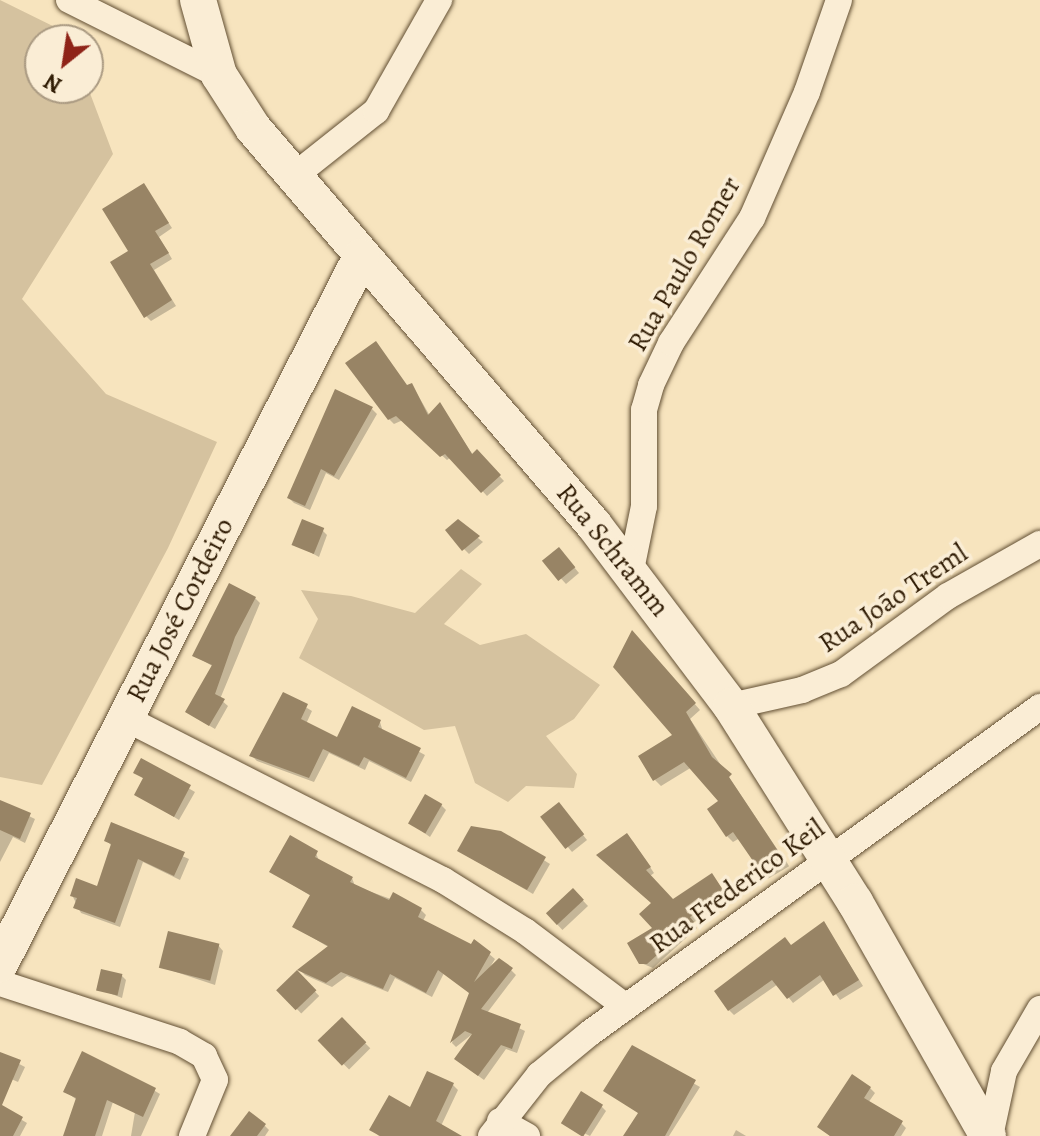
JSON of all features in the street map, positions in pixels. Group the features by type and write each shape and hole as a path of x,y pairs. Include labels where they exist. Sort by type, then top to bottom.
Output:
{"street":[{"path":"69,0 219,75"},
{"name":"Rua Schramm","path":"198,0 219,75 253,128 631,570 731,706 829,859 989,1136"},
{"path":"294,176 376,111 437,0"},
{"name":"Rua Paulo Romer","path":"631,570 643,517 644,410 651,385 671,343 752,218 807,92 839,0"},
{"name":"Rua José Cordeiro","path":"0,964 361,257"},
{"name":"Rua João Treml","path":"731,706 802,690 841,674 948,596 1040,544"},
{"name":"Rua Frederico Keil","path":"495,1128 539,1075 625,1006 1040,707"},
{"path":"125,718 456,887 625,1006"},
{"path":"0,983 180,1042 212,1066 212,1094 192,1136"},
{"path":"989,1136 1004,1071 1040,1009"},
{"path":"495,1128 527,1136"}],"shaded area":[{"path":"0,0 49,24 24,24 24,104 94,104 113,154 22,299 106,394 217,442 168,548 42,785 0,777"},
{"path":"461,569 482,584 444,624 480,645 526,634 600,685 574,719 546,736 577,774 574,788 526,786 508,802 475,783 455,726 424,730 299,658 318,619 301,590 351,596 415,613"}],"building":[{"path":"144,183 169,223 155,231 169,253 150,264 172,300 144,318 110,262 128,251 102,209"},
{"path":"376,341 407,385 412,383 428,415 440,402 472,454 477,449 501,475 481,493 445,454 440,457 396,416 388,420 345,363"},
{"path":"335,389 373,407 334,476 321,469 305,506 287,498"},
{"path":"302,519 324,528 314,554 292,545"},
{"path":"458,519 480,536 462,551 445,530"},
{"path":"559,547 575,567 558,581 542,561"},
{"path":"229,583 256,597 235,637 215,694 225,699 209,726 185,712 212,665 192,656"},
{"path":"632,630 696,703 686,712 712,757 732,774 729,777 784,860 762,874 733,832 726,837 707,809 718,801 684,762 653,781 638,756 672,735 613,667"},
{"path":"283,692 308,704 301,719 337,737 352,706 381,720 378,727 421,748 406,778 364,757 359,766 323,749 309,778 249,756"},
{"path":"141,758 191,785 174,817 134,795 143,778 133,773"},
{"path":"425,794 442,804 425,833 408,823"},
{"path":"0,800 31,813 20,839 0,830"},
{"path":"559,802 584,834 565,849 540,817"},
{"path":"111,822 185,852 174,876 138,859 115,923 73,908 77,898 70,896 76,878 97,886 111,844 104,841"},
{"path":"471,826 501,831 546,857 527,890 457,851"},
{"path":"627,833 651,867 646,870 673,899 712,873 725,893 690,917 694,922 647,964 639,964 627,943 652,928 639,914 651,903 596,855"},
{"path":"290,835 318,851 315,857 353,877 350,882 389,900 393,892 422,908 418,917 471,944 474,939 491,952 474,982 499,958 513,968 481,1009 521,1024 512,1049 501,1045 478,1076 454,1059 472,1034 465,1031 450,1043 469,993 438,970 426,993 390,974 383,989 341,972 326,983 297,970 328,946 292,927 310,895 269,872"},
{"path":"573,888 584,900 557,925 546,913"},
{"path":"824,921 859,980 833,996 820,975 787,999 772,980 728,1011 714,991 785,937 791,945"},
{"path":"168,931 219,944 210,981 159,968"},
{"path":"101,969 122,974 117,995 96,990"},
{"path":"297,970 316,990 296,1010 276,990"},
{"path":"342,1017 366,1042 342,1066 318,1041"},
{"path":"632,1045 696,1080 665,1136 623,1136 638,1113 603,1091"},
{"path":"82,1051 156,1088 143,1117 107,1100 95,1136 63,1136 76,1098 63,1092"},
{"path":"0,1052 21,1060 2,1105 23,1117 13,1136 0,1136"},
{"path":"427,1071 454,1083 436,1121 462,1136 380,1136 369,1130 389,1095 410,1107"},
{"path":"852,1074 871,1087 864,1098 903,1121 894,1136 830,1136 817,1127"},
{"path":"581,1091 603,1105 584,1136 561,1123"},
{"path":"249,1111 266,1124 257,1136 230,1136"}]}
